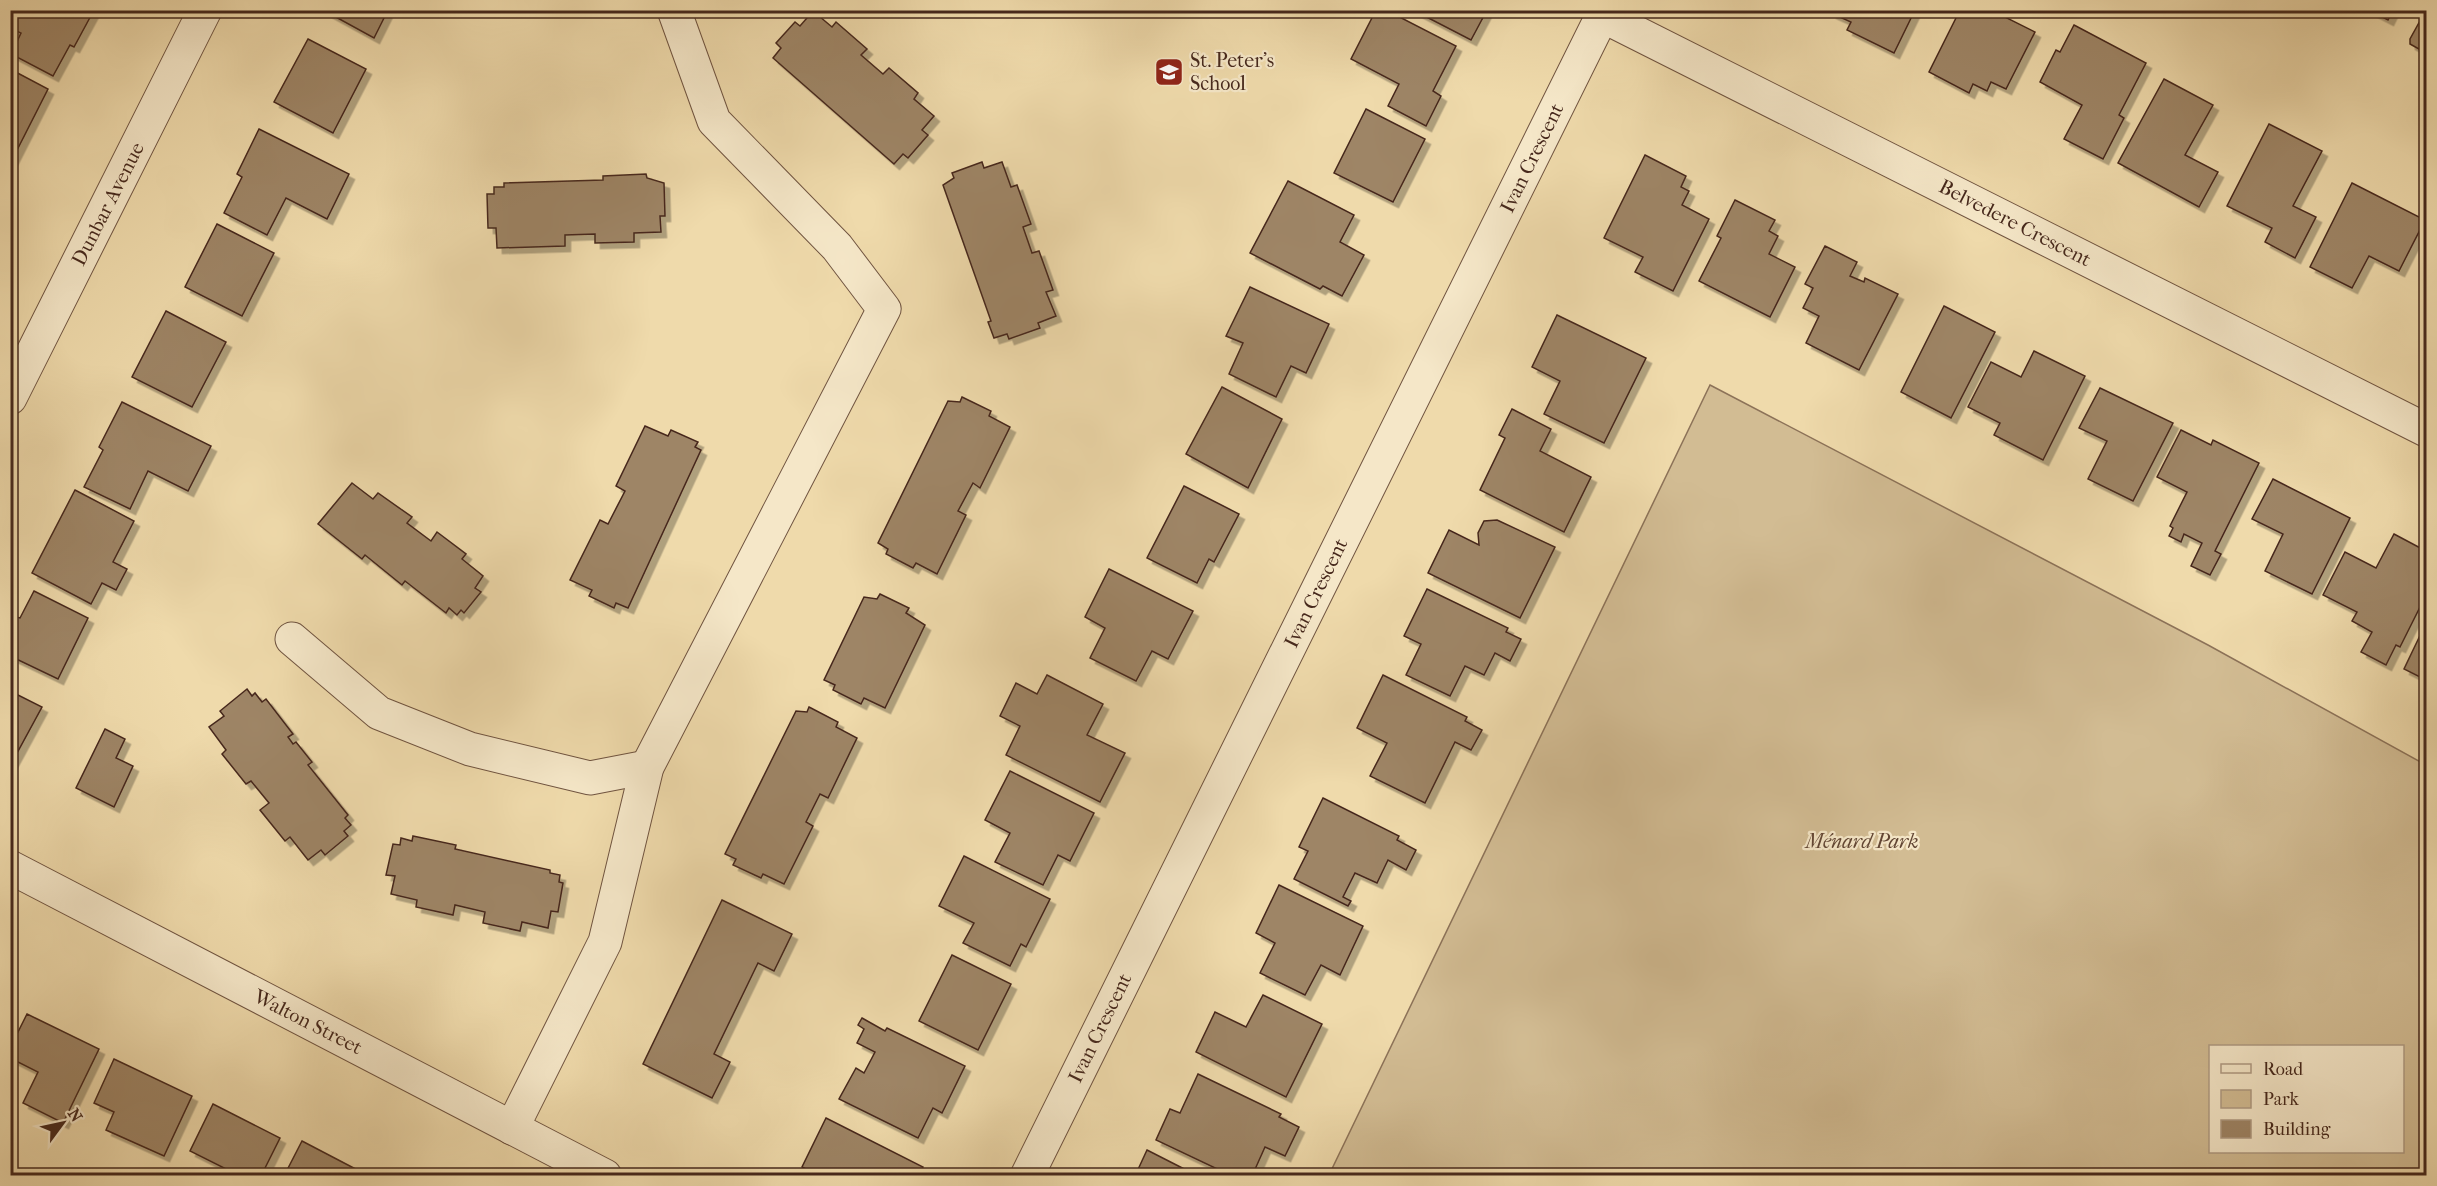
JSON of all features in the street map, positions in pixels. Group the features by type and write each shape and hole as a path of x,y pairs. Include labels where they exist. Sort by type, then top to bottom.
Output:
{"street":[{"name":"Dunbar Avenue","path":"10,398 205,10"},
{"path":"512,1128 604,942 646,767 884,309 837,247 714,121 674,10"},
{"name":"Belvedere Crescent","path":"1604,13 2427,430"},
{"name":"Ivan Crescent","path":"1027,1176 1604,13"},
{"path":"292,639 379,713 470,749 590,778 646,767"},
{"name":"Walton Street","path":"10,867 605,1176"}],"green space":[{"name":"Ménard Park","path":"1710,385 2208,645 2426,765 2426,1175 1329,1175"}],"building":[{"path":"10,10 94,10 74,47 70,45 53,76 11,54 21,33 10,28"},
{"path":"323,10 388,10 374,38"},
{"path":"1376,10 1386,10 1456,46 1433,91 1441,96 1426,126 1388,106 1399,84 1351,59"},
{"path":"1413,10 1487,10 1471,40"},
{"path":"1832,10 1915,10 1894,53 1847,30 1851,22 1831,13"},
{"path":"1960,10 1991,10 2035,32 2006,89 1991,82 1987,91 1973,84 1969,93 1929,72"},
{"path":"2369,10 2393,10 2388,20"},
{"path":"2426,10 2426,53 2410,44 2410,39"},
{"path":"813,11 832,27 836,22 867,49 861,55 883,74 889,68 918,93 914,99 934,116 922,130 928,135 908,158 903,154 894,164 773,58 781,48 776,43 795,22 800,26"},
{"path":"2074,25 2146,63 2119,115 2124,118 2103,159 2064,139 2082,105 2040,82 2056,50 2060,52"},
{"path":"308,39 366,69 333,133 274,102"},
{"path":"10,69 48,89 12,160 10,159"},
{"path":"2164,79 2213,105 2185,155 2218,172 2199,207 2118,163"},
{"path":"1366,109 1425,139 1393,202 1334,173"},
{"path":"2269,124 2322,151 2293,206 2316,217 2295,258 2265,242 2272,228 2227,206"},
{"path":"259,129 349,174 327,219 286,198 267,235 224,213 242,177 237,174"},
{"path":"1645,155 1686,176 1681,187 1689,191 1682,205 1709,219 1673,291 1635,272 1643,257 1604,238"},
{"path":"982,162 984,168 1002,162 1011,187 1017,185 1031,224 1023,227 1032,253 1039,251 1053,290 1046,292 1056,316 1038,323 1040,328 1009,339 1007,334 994,338 988,322 991,321 943,185 954,178 952,173"},
{"path":"646,174 647,178 664,183 665,216 660,216 661,232 634,233 634,242 595,243 595,234 565,235 565,246 497,248 496,228 488,228 487,194 494,194 494,187 504,187 504,183 603,180 603,176"},
{"path":"1288,181 1354,215 1340,242 1364,255 1342,296 1323,286 1320,289 1250,253"},
{"path":"2352,183 2425,220 2399,271 2369,256 2352,288 2310,267"},
{"path":"1735,200 1775,220 1769,231 1778,236 1769,254 1795,267 1770,317 1699,281 1721,238 1717,236"},
{"path":"217,224 274,253 242,316 185,287"},
{"path":"1825,246 1857,262 1850,276 1864,282 1865,278 1898,294 1859,370 1806,343 1819,316 1803,308 1813,288 1805,284"},
{"path":"1250,287 1329,324 1306,373 1291,366 1276,397 1229,374 1243,343 1226,336"},
{"path":"1944,306 1995,332 1951,418 1901,392"},
{"path":"166,311 226,342 192,407 132,377"},
{"path":"1557,315 1646,358 1604,443 1544,414 1560,381 1532,367"},
{"path":"2034,351 2085,376 2043,460 1994,435 2000,423 1968,407 1991,362 2021,377"},
{"path":"1222,387 1282,419 1248,488 1186,454"},
{"path":"2100,388 2173,423 2133,501 2088,479 2107,441 2079,428"},
{"path":"962,397 991,411 989,416 1010,427 980,488 973,483 958,511 966,515 937,574 916,563 913,568 886,554 888,549 878,543 948,401 960,402"},
{"path":"122,402 211,446 188,491 148,471 130,509 84,487 103,450 99,447"},
{"path":"1512,409 1551,429 1540,451 1591,477 1564,532 1480,490 1505,438 1499,435"},
{"path":"645,426 668,436 671,430 698,442 695,447 701,450 628,608 616,603 614,608 589,596 592,590 570,580 600,520 608,524 625,491 616,486"},
{"path":"2181,430 2211,445 2213,440 2259,463 2215,551 2221,554 2210,575 2191,566 2202,543 2184,534 2181,542 2169,536 2173,528 2170,526 2187,492 2157,477"},
{"path":"2273,479 2350,518 2312,594 2265,571 2283,534 2252,519"},
{"path":"352,483 373,499 378,493 412,517 407,523 431,541 437,532 466,554 462,559 483,576 475,588 481,592 464,613 461,610 457,615 449,608 446,613 405,581 402,585 365,555 362,559 318,524"},
{"path":"1184,486 1239,514 1214,562 1209,559 1197,583 1147,558"},
{"path":"75,490 134,521 113,562 127,569 116,590 102,583 91,604 32,573"},
{"path":"1497,520 1555,547 1520,618 1428,573 1449,530 1479,545 1478,533 1484,521"},
{"path":"2394,534 2426,551 2426,595 2400,647 2396,645 2386,665 2361,652 2372,632 2352,621 2357,612 2323,595 2345,552 2376,568"},
{"path":"1109,569 1193,611 1168,659 1152,651 1136,681 1090,658 1105,628 1085,617"},
{"path":"1427,589 1508,628 1506,632 1521,639 1510,661 1495,653 1484,675 1465,666 1450,696 1406,675 1421,644 1404,636"},
{"path":"34,591 88,618 58,679 10,656 10,628 16,617 20,618"},
{"path":"880,594 909,608 906,613 925,625 885,708 864,698 861,704 833,690 835,685 824,680 864,597 877,599"},
{"path":"2426,623 2426,680 2404,669"},
{"path":"1047,675 1103,704 1087,735 1125,753 1100,802 1006,755 1020,726 1000,716 1016,683 1037,694"},
{"path":"1383,675 1467,717 1465,721 1482,730 1471,750 1455,742 1425,803 1370,776 1387,743 1357,728"},
{"path":"247,689 252,696 255,693 262,702 266,699 293,734 288,737 293,744 296,742 312,762 308,765 348,815 345,818 351,825 344,831 348,836 325,855 321,850 308,860 290,837 285,841 260,810 269,803 251,781 246,784 222,754 226,750 209,727 224,716 220,711"},
{"path":"10,691 42,707 10,766"},
{"path":"809,707 838,722 836,727 857,738 828,798 820,794 806,822 813,826 784,884 763,874 761,878 733,865 736,859 725,854 796,711 807,712"},
{"path":"105,729 125,739 116,758 133,766 114,807 76,788"},
{"path":"1010,771 1094,813 1070,861 1058,855 1043,885 995,862 1010,833 985,820"},
{"path":"1323,798 1399,836 1397,840 1416,850 1406,870 1388,860 1377,883 1355,873 1343,897 1351,901 1348,906 1294,879 1308,851 1299,847"},
{"path":"413,836 456,845 455,849 550,870 550,873 560,875 559,882 563,883 558,912 551,911 548,928 522,922 520,931 483,923 485,912 455,905 453,915 416,907 417,900 391,894 395,876 386,875 393,844 400,845 401,838 412,841"},
{"path":"964,856 1050,899 1026,947 1021,944 1010,966 963,943 974,923 939,906"},
{"path":"1279,885 1363,926 1340,975 1321,965 1305,995 1260,973 1275,943 1256,933"},
{"path":"722,900 792,934 774,971 758,963 714,1054 730,1062 712,1098 643,1064"},
{"path":"952,955 1011,984 978,1050 919,1021"},
{"path":"1263,995 1322,1024 1286,1097 1196,1052 1215,1012 1246,1027"},
{"path":"27,1014 99,1049 63,1123 23,1103 38,1072 10,1058 10,1048"},
{"path":"862,1018 885,1031 887,1028 965,1066 942,1113 933,1108 918,1138 839,1099 856,1068 864,1073 875,1052 857,1043 864,1029 858,1025"},
{"path":"114,1059 192,1096 164,1156 106,1130 114,1112 94,1103"},
{"path":"1198,1074 1281,1114 1279,1117 1299,1127 1285,1156 1265,1147 1252,1176 1232,1176 1156,1140 1170,1109 1180,1113"},
{"path":"213,1104 280,1138 261,1176 240,1176 190,1151"},
{"path":"826,1118 923,1167 918,1176 819,1176 802,1167"},
{"path":"302,1141 369,1176 284,1176"},
{"path":"1147,1150 1198,1176 1135,1176"}],"place":[{"name":"St. Peter's School","path":"1169,72"}]}
